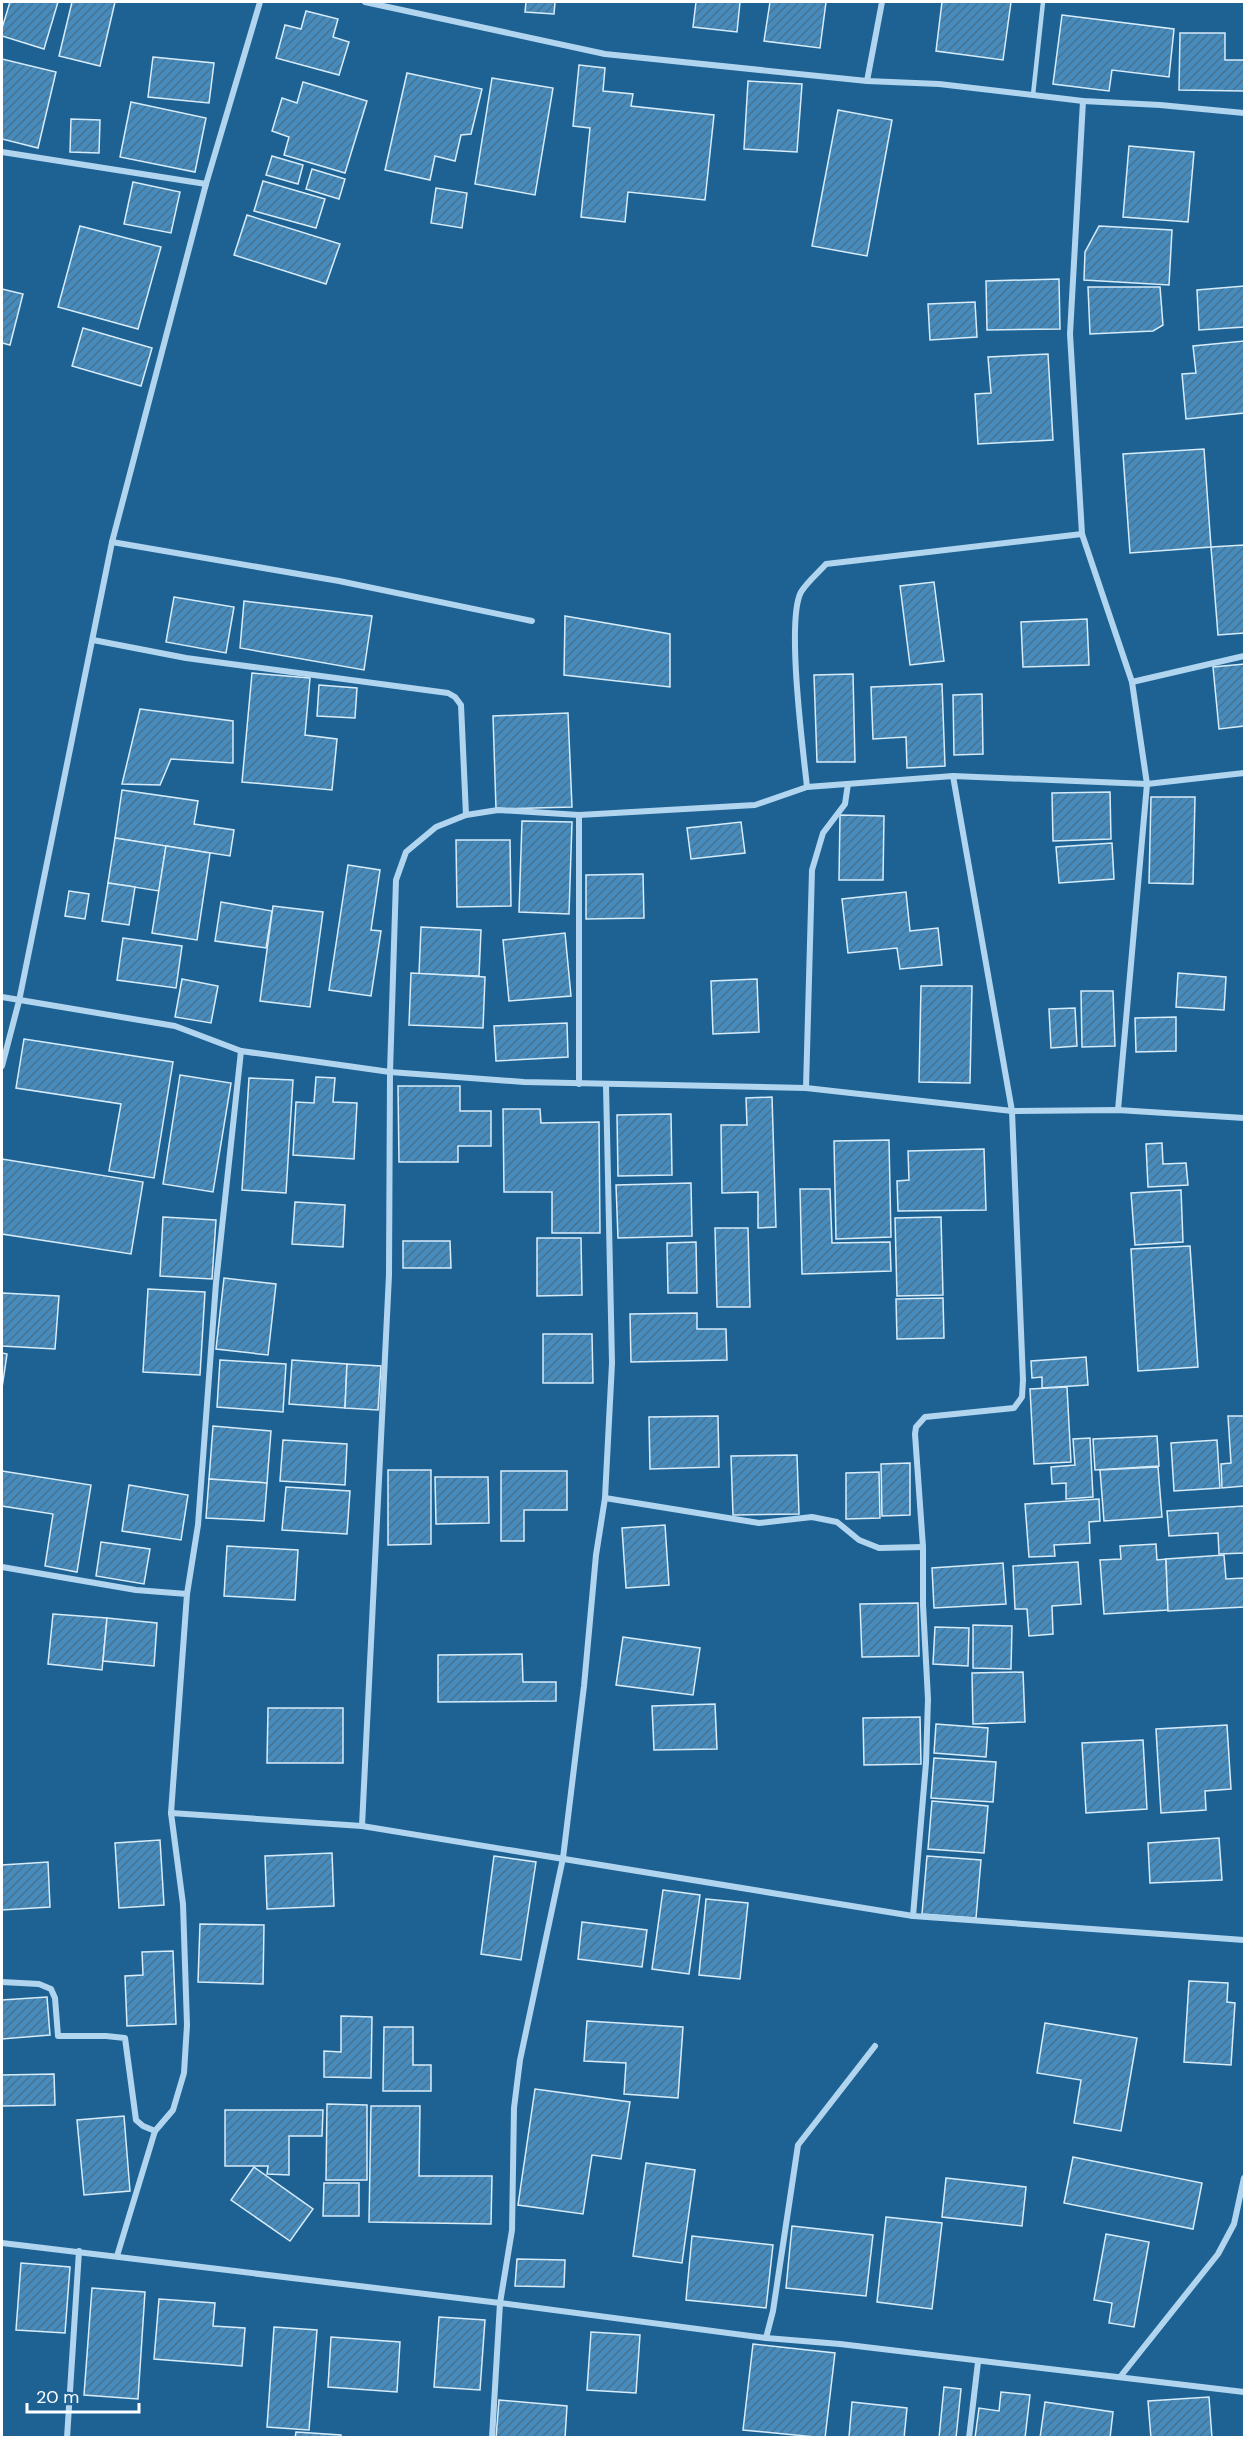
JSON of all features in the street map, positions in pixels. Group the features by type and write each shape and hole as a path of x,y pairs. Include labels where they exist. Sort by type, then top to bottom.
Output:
{"street":[{"path":"2,1066 19,1001 112,542 206,184 260,2"},
{"path":"365,2 606,54 867,81 939,84 1083,101 1245,113"},
{"path":"867,81 882,2"},
{"path":"1083,101 1070,334 1082,534 1132,682 1147,784 1118,1110"},
{"path":"2,152 206,184"},
{"path":"807,787 796,667 796,613 801,593 826,564 1082,534"},
{"path":"112,542 339,581 532,621"},
{"path":"93,640 186,658 448,693 455,697 460,705 466,815"},
{"path":"1132,682 1245,656"},
{"path":"362,1826 389,1275 390,1072 396,880 406,852 436,827 466,815 498,810 579,815 755,805 807,787 953,776 1147,784 1245,772"},
{"path":"913,1916 926,1763 928,1699 916,1427 925,1418 934,1416 1014,1408 1022,1397 1012,1110 953,776"},
{"path":"806,1088 812,870 823,833 844,804 848,784"},
{"path":"579,815 579,1084"},
{"path":"2,997 175,1026 241,1051 390,1072 524,1082 806,1088 1012,1110 1118,1110 1245,1118"},
{"path":"117,2256 155,2131 173,2110 184,2073 187,2035 183,1904 171,1812 187,1594 198,1524 216,1283 241,1051"},
{"path":"492,2438 500,2303 512,2230 514,2108 520,2060 563,1858 584,1686 596,1555 605,1498 612,1363 606,1084"},
{"path":"605,1498 759,1523 812,1517 837,1522 859,1540 879,1548 923,1547"},
{"path":"2,1567 136,1590 187,1594"},
{"path":"171,1812 362,1826 913,1916 1245,1940"},
{"path":"2,1982 39,1984 51,1989 55,1998 58,2036 125,2038 136,2120 155,2131"},
{"path":"766,2338 773,2311 798,2145 875,2046"},
{"path":"1120,2377 1218,2254 1234,2224 1245,2178"},
{"path":"2,2243 500,2303 766,2338 840,2344 1245,2392"},
{"path":"67,2438 79,2251"},
{"path":"969,2438 978,2362"}],"lane":[{"path":"1033,95 1043,2"}],"building":[{"path":"10,2 58,2 44,49 2,36 2,28"},
{"path":"72,2 115,2 100,66 59,56"},
{"path":"526,2 555,2 554,14 525,12"},
{"path":"696,2 740,2 737,32 693,27"},
{"path":"770,2 826,2 820,48 764,41"},
{"path":"942,2 1011,2 1003,60 936,51"},
{"path":"306,11 338,19 333,37 349,42 339,75 276,58 285,25 301,29"},
{"path":"1062,15 1174,29 1169,77 1112,70 1109,91 1053,84"},
{"path":"1180,33 1225,33 1225,60 1244,60 1244,91 1179,90"},
{"path":"153,57 214,63 209,103 148,97"},
{"path":"2,59 56,72 38,148 2,139"},
{"path":"579,65 605,68 603,91 633,94 631,106 714,115 705,200 628,192 625,222 581,217 590,128 573,126"},
{"path":"407,73 482,89 471,134 461,135 455,161 435,156 430,180 385,170"},
{"path":"492,78 553,88 535,195 475,184"},
{"path":"748,81 802,84 797,152 744,149"},
{"path":"303,82 367,101 345,173 284,155 289,137 272,131 282,98 297,103"},
{"path":"131,102 206,118 195,172 120,157"},
{"path":"838,110 892,120 867,256 812,246"},
{"path":"71,119 100,120 99,153 70,152"},
{"path":"1129,146 1194,152 1188,222 1123,217"},
{"path":"272,156 303,165 298,184 266,175"},
{"path":"312,169 345,179 339,199 306,189"},
{"path":"263,181 325,199 316,228 254,211"},
{"path":"133,182 180,192 171,233 124,224"},
{"path":"436,188 467,193 462,228 431,223"},
{"path":"247,215 340,244 326,284 234,255"},
{"path":"80,226 161,247 138,329 58,307"},
{"path":"1099,226 1172,230 1169,285 1084,280 1085,252"},
{"path":"1059,279 1060,329 987,330 986,281"},
{"path":"1244,286 1244,327 1199,330 1197,290"},
{"path":"1088,287 1160,287 1163,325 1153,331 1090,334"},
{"path":"2,289 23,294 10,345 2,343"},
{"path":"975,302 977,337 930,340 928,304"},
{"path":"83,328 152,348 141,386 72,366"},
{"path":"1244,341 1244,413 1186,419 1182,374 1196,373 1193,346"},
{"path":"1048,354 1053,440 978,444 975,394 991,393 988,357"},
{"path":"1204,449 1211,547 1130,553 1123,454"},
{"path":"1244,545 1244,633 1218,635 1211,547"},
{"path":"934,582 944,661 910,665 900,586"},
{"path":"174,597 234,607 226,653 166,642"},
{"path":"244,601 372,616 364,670 240,648"},
{"path":"565,616 670,634 670,687 564,675"},
{"path":"1087,619 1089,665 1023,667 1021,622"},
{"path":"1244,664 1244,726 1219,729 1213,667"},
{"path":"252,673 310,678 305,735 337,739 332,790 242,782"},
{"path":"853,674 855,762 817,762 814,675"},
{"path":"942,684 945,766 907,768 906,737 873,739 871,687"},
{"path":"319,685 357,688 355,718 317,716"},
{"path":"982,694 983,754 954,755 953,695"},
{"path":"140,709 233,721 233,763 171,759 160,785 122,784"},
{"path":"568,713 572,807 496,809 493,716"},
{"path":"122,790 198,801 194,824 234,830 230,856 115,838"},
{"path":"1110,792 1111,839 1053,841 1052,793"},
{"path":"1151,797 1195,797 1193,884 1149,883"},
{"path":"840,815 884,816 883,880 839,880"},
{"path":"522,821 572,822 569,914 519,912"},
{"path":"741,822 745,853 691,859 687,828"},
{"path":"115,838 166,846 159,891 108,883"},
{"path":"456,840 510,840 511,906 457,907"},
{"path":"1112,843 1114,879 1059,883 1056,847"},
{"path":"166,846 210,853 197,940 152,933"},
{"path":"348,865 380,870 371,930 381,931 371,996 329,990"},
{"path":"643,874 644,918 586,919 586,875"},
{"path":"108,883 135,887 129,925 102,921"},
{"path":"69,891 89,894 85,919 65,916"},
{"path":"906,892 910,931 938,928 942,965 900,969 897,948 848,953 842,899"},
{"path":"221,902 272,911 266,948 215,941"},
{"path":"273,906 323,912 310,1007 260,1001"},
{"path":"421,927 481,930 479,976 419,974"},
{"path":"565,933 571,996 509,1001 503,940"},
{"path":"123,938 182,946 176,988 117,980"},
{"path":"411,973 485,977 483,1028 409,1025"},
{"path":"1178,973 1226,977 1224,1010 1176,1007"},
{"path":"182,979 218,986 211,1023 175,1017"},
{"path":"757,979 759,1032 713,1034 711,981"},
{"path":"921,986 972,986 970,1083 919,1082"},
{"path":"1081,991 1113,991 1115,1046 1082,1047"},
{"path":"1075,1008 1077,1046 1051,1048 1049,1009"},
{"path":"1176,1017 1176,1051 1136,1052 1135,1018"},
{"path":"567,1023 568,1057 496,1061 494,1026"},
{"path":"24,1039 173,1062 154,1178 109,1171 121,1104 16,1088"},
{"path":"180,1075 231,1083 213,1192 163,1184"},
{"path":"316,1077 335,1078 333,1102 357,1103 354,1159 293,1155 296,1102 314,1103"},
{"path":"249,1078 293,1080 286,1193 242,1190"},
{"path":"398,1086 460,1086 460,1111 491,1111 491,1146 458,1146 458,1162 399,1162"},
{"path":"772,1097 776,1227 758,1228 758,1192 722,1193 721,1125 747,1125 746,1098"},
{"path":"503,1109 540,1109 541,1123 599,1122 600,1233 552,1233 552,1192 504,1192"},
{"path":"671,1114 672,1175 618,1176 617,1115"},
{"path":"889,1140 891,1237 836,1239 834,1141"},
{"path":"1162,1143 1163,1164 1186,1163 1188,1185 1148,1187 1146,1144"},
{"path":"984,1149 986,1210 898,1211 897,1181 909,1180 908,1151"},
{"path":"2,1159 143,1182 131,1254 2,1234"},
{"path":"691,1183 692,1236 618,1238 616,1185"},
{"path":"800,1189 830,1189 832,1243 890,1242 891,1271 802,1274"},
{"path":"1181,1190 1183,1242 1135,1245 1131,1193"},
{"path":"295,1202 345,1205 343,1247 292,1244"},
{"path":"163,1217 216,1220 212,1279 160,1276"},
{"path":"941,1217 943,1295 897,1296 895,1218"},
{"path":"715,1228 748,1228 750,1307 717,1307"},
{"path":"537,1238 581,1238 582,1295 537,1296"},
{"path":"403,1241 450,1241 451,1268 403,1268"},
{"path":"696,1242 697,1293 668,1293 667,1243"},
{"path":"1190,1246 1198,1367 1138,1371 1131,1249"},
{"path":"224,1278 276,1284 268,1355 216,1349"},
{"path":"148,1289 205,1292 200,1375 143,1372"},
{"path":"2,1293 59,1296 55,1349 2,1346"},
{"path":"943,1298 944,1338 897,1339 896,1299"},
{"path":"697,1313 697,1329 726,1329 727,1360 631,1362 630,1314"},
{"path":"543,1334 592,1334 593,1383 543,1383"},
{"path":"2,1353 7,1354 2,1388"},
{"path":"1086,1357 1088,1385 1042,1388 1042,1377 1032,1378 1031,1361"},
{"path":"220,1360 286,1364 283,1412 217,1407"},
{"path":"292,1360 347,1364 345,1408 289,1404"},
{"path":"347,1364 381,1366 378,1410 345,1408"},
{"path":"1067,1387 1071,1462 1034,1464 1030,1389"},
{"path":"718,1416 719,1467 650,1469 649,1417"},
{"path":"1228,1416 1244,1416 1244,1486 1222,1488 1221,1464 1231,1463"},
{"path":"213,1426 271,1431 267,1483 209,1479"},
{"path":"1157,1436 1159,1466 1095,1470 1093,1439"},
{"path":"1090,1438 1093,1497 1066,1499 1066,1483 1052,1484 1051,1467 1075,1465 1073,1439"},
{"path":"283,1440 347,1444 345,1485 280,1481"},
{"path":"1217,1440 1220,1488 1174,1491 1171,1443"},
{"path":"797,1455 799,1514 733,1515 731,1456"},
{"path":"910,1463 910,1515 882,1516 881,1464"},
{"path":"1158,1467 1162,1517 1104,1521 1100,1470"},
{"path":"388,1470 431,1470 431,1544 388,1545"},
{"path":"2,1471 91,1485 77,1572 45,1566 53,1514 2,1506"},
{"path":"501,1471 567,1471 567,1510 524,1510 524,1541 501,1541"},
{"path":"879,1472 880,1518 846,1519 846,1473"},
{"path":"435,1477 488,1477 489,1523 436,1524"},
{"path":"209,1479 267,1483 264,1521 206,1518"},
{"path":"129,1485 188,1495 181,1540 122,1531"},
{"path":"286,1487 350,1491 347,1534 282,1530"},
{"path":"1099,1499 1100,1521 1089,1522 1090,1543 1054,1545 1055,1556 1029,1557 1025,1504"},
{"path":"1244,1506 1244,1553 1219,1554 1218,1533 1169,1536 1167,1511"},
{"path":"665,1525 669,1585 626,1588 622,1528"},
{"path":"101,1542 150,1549 144,1584 96,1576"},
{"path":"1156,1544 1157,1560 1166,1559 1168,1610 1104,1614 1100,1560 1121,1559 1120,1546"},
{"path":"227,1546 298,1550 295,1600 224,1596"},
{"path":"1224,1555 1226,1579 1244,1578 1244,1607 1168,1611 1166,1559"},
{"path":"1078,1562 1081,1604 1052,1606 1053,1634 1029,1636 1027,1609 1015,1609 1013,1566"},
{"path":"1003,1563 1006,1604 934,1608 932,1568"},
{"path":"918,1603 919,1656 862,1657 860,1604"},
{"path":"53,1614 107,1618 102,1670 48,1664"},
{"path":"107,1618 157,1623 154,1666 103,1661"},
{"path":"973,1625 1012,1626 1011,1669 973,1668"},
{"path":"935,1627 969,1628 968,1666 933,1664"},
{"path":"623,1637 700,1648 693,1695 616,1685"},
{"path":"522,1654 523,1682 556,1682 556,1701 438,1702 438,1655"},
{"path":"1023,1672 1025,1722 973,1724 972,1673"},
{"path":"715,1704 717,1749 654,1750 652,1706"},
{"path":"268,1708 343,1708 343,1763 267,1763"},
{"path":"920,1717 921,1764 864,1765 863,1718"},
{"path":"936,1724 988,1728 986,1757 934,1753"},
{"path":"1227,1725 1231,1789 1205,1791 1206,1810 1161,1813 1156,1729"},
{"path":"1143,1740 1147,1809 1086,1813 1082,1743"},
{"path":"934,1758 996,1762 993,1802 931,1798"},
{"path":"932,1801 988,1806 984,1853 928,1849"},
{"path":"1219,1838 1222,1880 1150,1883 1148,1843"},
{"path":"160,1840 164,1905 119,1908 115,1843"},
{"path":"332,1853 334,1906 267,1909 265,1856"},
{"path":"494,1856 536,1862 521,1960 481,1954"},
{"path":"927,1856 981,1860 976,1918 922,1914"},
{"path":"48,1862 50,1907 2,1910 2,1865"},
{"path":"663,1890 700,1895 689,1974 652,1969"},
{"path":"706,1899 748,1903 740,1979 699,1975"},
{"path":"582,1922 647,1930 642,1967 578,1959"},
{"path":"200,1924 264,1925 263,1984 198,1982"},
{"path":"173,1951 176,2024 127,2026 125,1976 143,1975 142,1952"},
{"path":"1189,1981 1228,1983 1227,2002 1235,2003 1231,2065 1184,2062"},
{"path":"47,1997 50,2035 2,2039 2,2000"},
{"path":"341,2016 372,2017 371,2078 324,2077 324,2051 341,2052"},
{"path":"587,2021 683,2027 678,2098 624,2094 626,2063 584,2061"},
{"path":"1045,2023 1137,2038 1121,2131 1074,2123 1081,2080 1037,2073"},
{"path":"384,2027 413,2027 413,2065 431,2065 431,2091 383,2091"},
{"path":"54,2074 55,2105 2,2106 2,2075"},
{"path":"535,2089 630,2102 621,2159 592,2155 583,2214 518,2205"},
{"path":"327,2104 367,2105 367,2180 326,2180"},
{"path":"371,2106 420,2106 419,2176 492,2176 491,2224 369,2222"},
{"path":"225,2110 323,2110 322,2136 289,2136 289,2175 267,2174 268,2166 225,2166"},
{"path":"124,2116 130,2191 84,2195 77,2120"},
{"path":"1073,2157 1202,2183 1193,2229 1064,2203"},
{"path":"646,2163 695,2170 682,2263 633,2256"},
{"path":"254,2167 313,2209 290,2241 231,2200"},
{"path":"946,2178 1026,2187 1022,2226 942,2217"},
{"path":"324,2183 359,2183 359,2216 323,2216"},
{"path":"886,2217 942,2223 932,2309 877,2302"},
{"path":"792,2226 873,2235 866,2296 786,2288"},
{"path":"1106,2234 1149,2242 1134,2327 1109,2323 1112,2303 1094,2300"},
{"path":"692,2236 773,2245 766,2308 686,2300"},
{"path":"517,2259 565,2260 564,2287 515,2286"},
{"path":"21,2263 70,2267 65,2333 16,2330"},
{"path":"92,2288 145,2292 138,2399 84,2395"},
{"path":"159,2299 215,2303 213,2326 245,2328 242,2366 154,2359"},
{"path":"439,2317 485,2320 480,2390 434,2387"},
{"path":"274,2327 317,2330 309,2430 267,2427"},
{"path":"591,2332 640,2335 636,2393 587,2390"},
{"path":"331,2337 400,2342 397,2392 328,2387"},
{"path":"753,2344 835,2353 825,2438 743,2430"},
{"path":"944,2387 961,2389 956,2438 939,2438"},
{"path":"1001,2392 1030,2395 1025,2438 975,2438 979,2408 999,2411"},
{"path":"1209,2397 1212,2438 1151,2438 1148,2401"},
{"path":"499,2400 567,2406 565,2438 496,2438"},
{"path":"852,2402 907,2408 904,2438 849,2437"},
{"path":"1045,2402 1113,2412 1110,2438 1040,2438"},
{"path":"296,2432 341,2435 341,2438 295,2438"}]}
